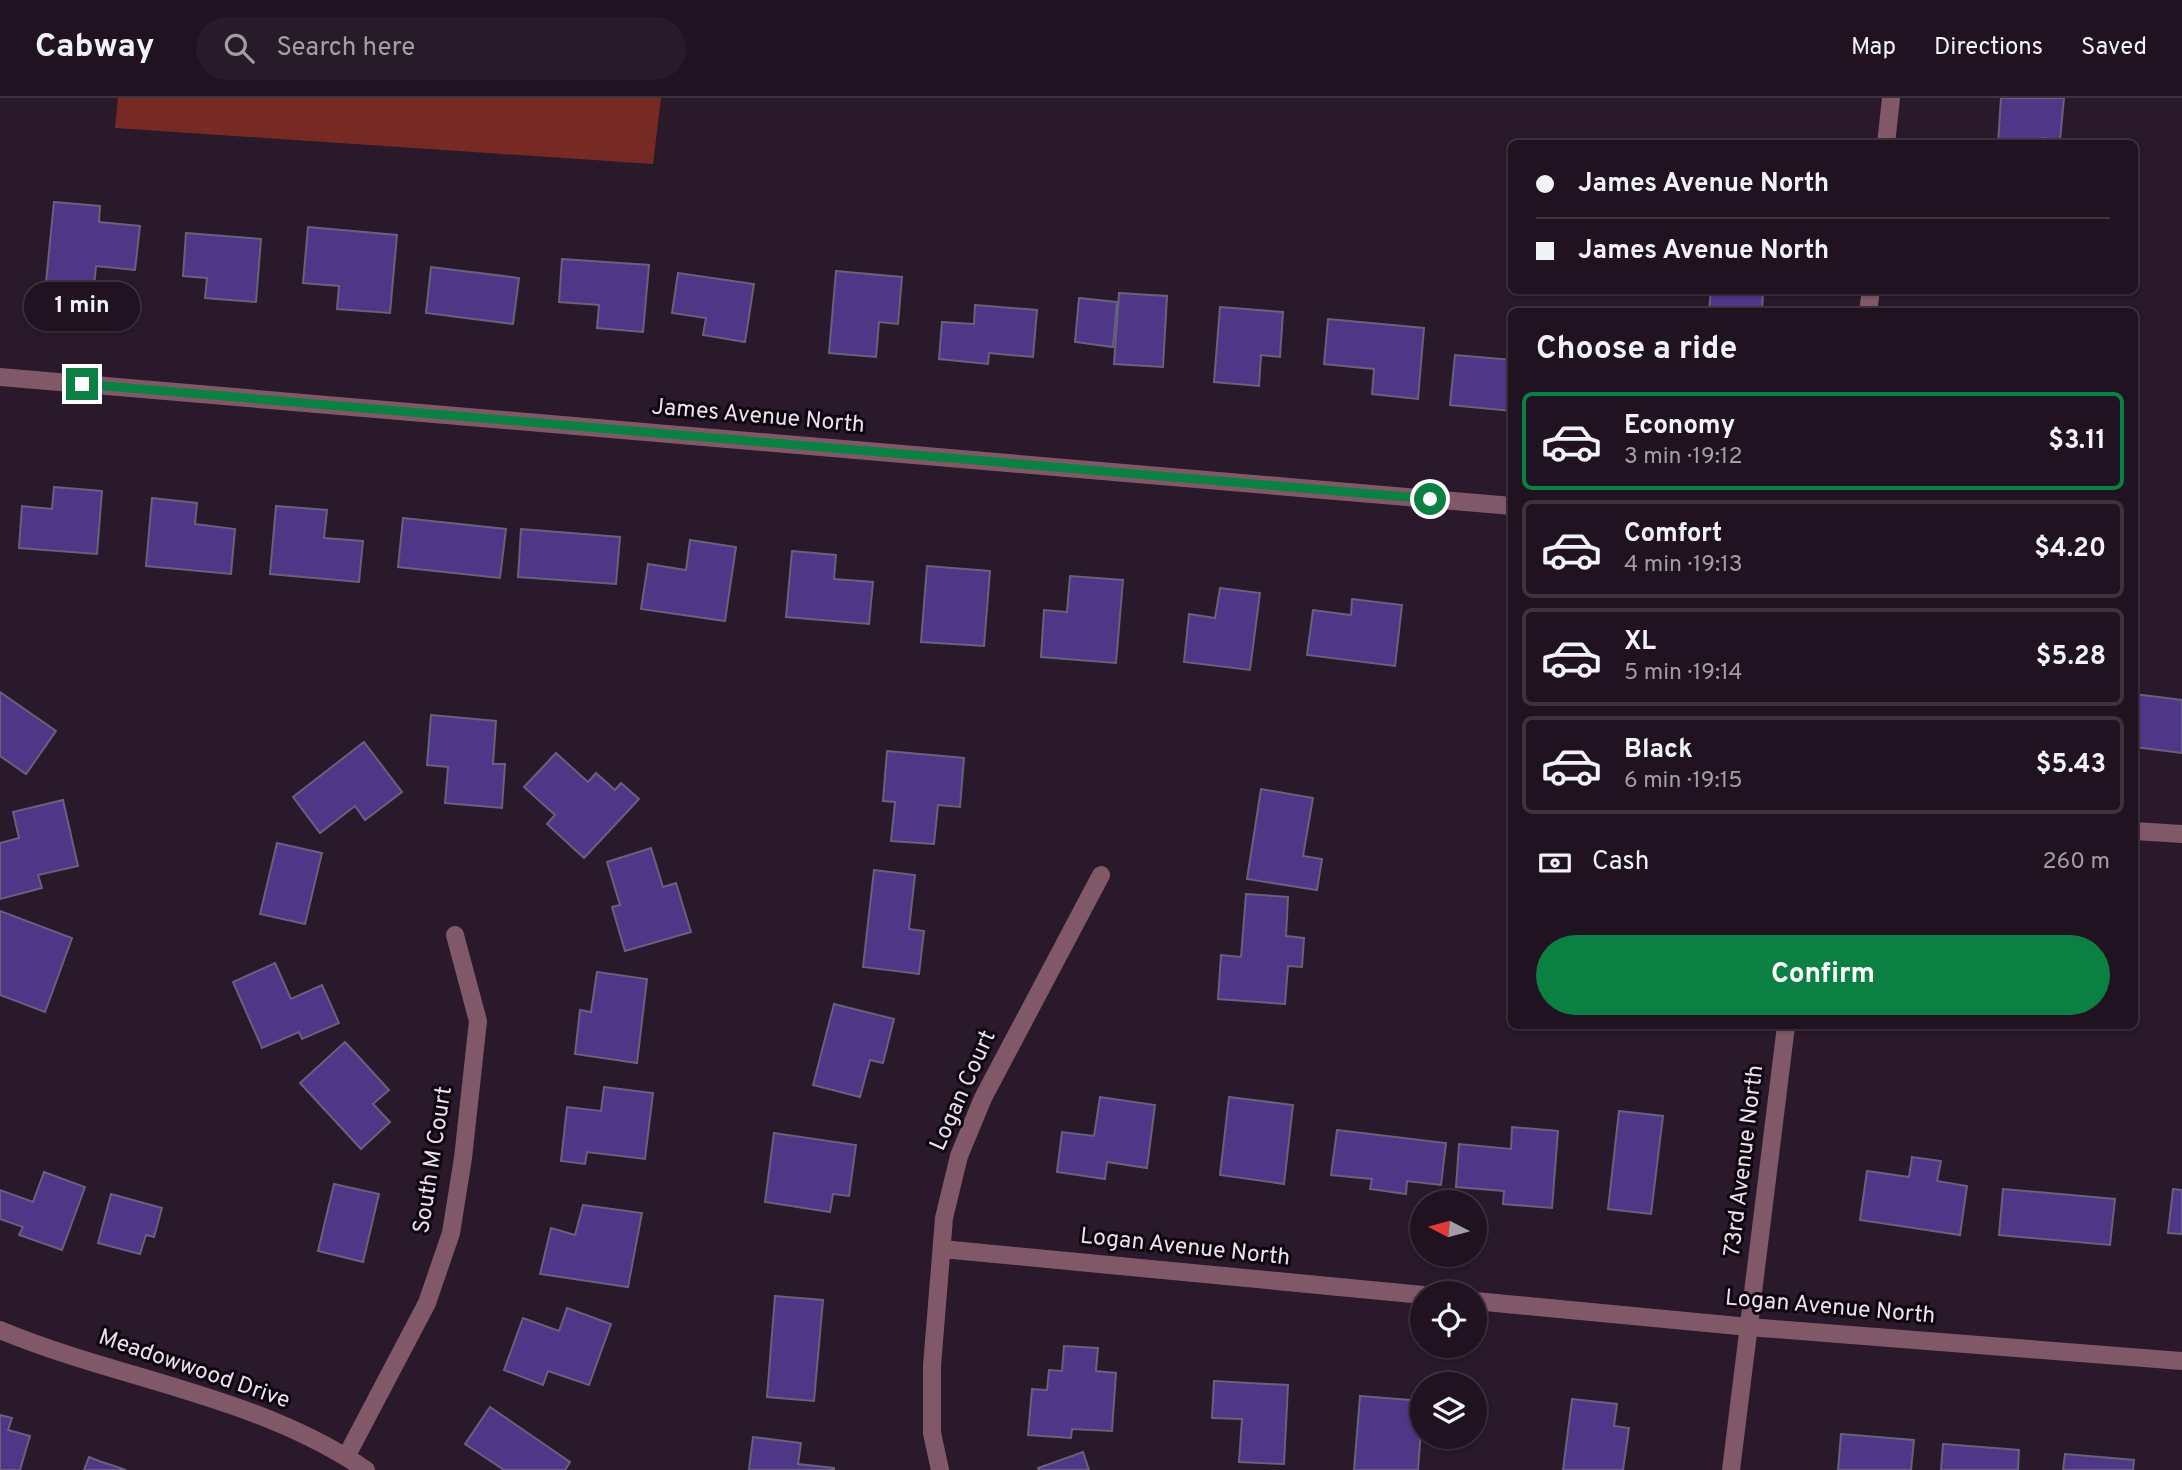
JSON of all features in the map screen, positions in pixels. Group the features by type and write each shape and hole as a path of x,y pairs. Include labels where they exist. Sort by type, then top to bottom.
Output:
{"street":[{"path":"1886,140 1891,98"},
{"name":"James Avenue North","path":"0,377 1508,506"},
{"path":"2138,831 2182,834"},
{"name":"Logan Court","path":"940,1470 932,1433 932,1366 944,1218 959,1156 978,1110 1101,875"},
{"name":"South M Court","path":"346,1457 427,1303 451,1233 463,1158 478,1021 455,935"},
{"name":"73rd Avenue North","path":"1731,1470 1786,1029"},
{"name":"Logan Avenue North","path":"942,1249 1410,1295"},
{"name":"Logan Avenue North","path":"1487,1302 1748,1327 2182,1361"},
{"name":"Meadowwood Drive","path":"0,1330 252,1412 346,1457 366,1470"}],"shaded area":[{"path":"118,98 661,98 653,164 115,128"}],"building":[{"path":"2001,98 2064,98 2060,140 1998,140"},
{"path":"54,202 100,206 99,222 140,226 135,270 96,266 94,287 46,282"},
{"path":"308,227 397,235 390,313 337,309 339,286 303,283"},
{"path":"186,233 261,239 256,302 205,298 207,278 183,276"},
{"path":"562,259 649,265 643,332 597,328 599,305 559,302"},
{"path":"431,267 519,278 513,324 426,313"},
{"path":"836,271 902,277 898,324 879,322 876,357 829,353"},
{"path":"678,273 754,284 745,342 703,335 706,318 672,313"},
{"path":"1119,293 1167,296 1163,367 1114,364"},
{"path":"1711,294 1763,294 1762,308 1709,308"},
{"path":"1079,298 1117,302 1113,347 1075,342"},
{"path":"975,305 1037,310 1033,357 989,353 988,364 939,359 942,322 974,324"},
{"path":"1220,307 1283,312 1280,357 1261,355 1259,386 1214,382"},
{"path":"1328,319 1424,328 1418,399 1372,394 1374,369 1324,364"},
{"path":"1455,355 1508,360 1508,411 1450,405"},
{"path":"54,487 102,491 97,554 19,548 22,506 52,509"},
{"path":"152,498 197,503 195,524 235,529 231,574 146,566"},
{"path":"276,506 327,510 324,538 363,541 359,582 270,574"},
{"path":"403,518 506,529 500,578 398,567"},
{"path":"521,529 620,537 616,584 518,577"},
{"path":"690,540 736,547 725,621 641,609 648,564 686,570"},
{"path":"792,551 836,555 834,579 873,582 869,624 786,617"},
{"path":"927,566 990,571 984,646 921,642"},
{"path":"1070,576 1123,580 1116,663 1041,657 1044,610 1067,612"},
{"path":"1220,588 1260,593 1250,670 1184,662 1189,614 1215,618"},
{"path":"1352,599 1402,605 1395,666 1307,655 1313,610 1351,615"},
{"path":"0,692 56,731 26,774 0,756"},
{"path":"2138,694 2182,700 2182,753 2138,747"},
{"path":"431,715 496,721 493,764 505,764 502,808 445,803 448,767 427,765"},
{"path":"364,742 402,792 365,820 355,806 320,833 293,797"},
{"path":"887,751 964,758 960,807 938,805 934,844 891,841 895,802 883,801"},
{"path":"556,753 588,782 596,773 615,790 621,783 639,799 584,858 547,824 555,815 524,787"},
{"path":"1261,789 1313,798 1303,856 1322,859 1317,890 1247,879"},
{"path":"63,800 78,866 38,875 42,888 0,899 0,843 19,838 13,812"},
{"path":"277,843 322,853 305,924 260,914"},
{"path":"651,848 663,887 676,883 691,932 625,951 612,907 620,905 607,862"},
{"path":"874,870 915,875 909,929 924,931 919,974 863,967"},
{"path":"1246,894 1288,897 1286,936 1304,938 1302,967 1288,966 1285,1004 1218,999 1221,955 1241,957"},
{"path":"0,911 72,938 45,1012 0,995"},
{"path":"275,963 291,999 322,985 339,1023 302,1039 299,1032 262,1048 233,982"},
{"path":"597,972 647,979 637,1063 575,1054 580,1010 591,1012"},
{"path":"834,1004 894,1019 883,1063 870,1060 860,1097 813,1085"},
{"path":"345,1042 389,1090 373,1104 390,1122 361,1149 300,1083"},
{"path":"604,1087 653,1093 645,1159 587,1152 585,1164 561,1161 567,1107 601,1111"},
{"path":"1100,1097 1155,1105 1147,1168 1107,1162 1105,1179 1057,1172 1062,1132 1094,1136"},
{"path":"1229,1097 1293,1105 1284,1184 1220,1175"},
{"path":"1619,1111 1663,1116 1651,1214 1608,1209"},
{"path":"1512,1127 1558,1131 1552,1208 1503,1204 1504,1191 1456,1187 1459,1144 1511,1149"},
{"path":"1337,1130 1446,1143 1441,1185 1407,1181 1406,1194 1370,1189 1372,1179 1331,1175"},
{"path":"774,1133 856,1145 849,1196 833,1194 830,1212 765,1202"},
{"path":"1912,1157 1941,1161 1937,1181 1967,1186 1960,1235 1860,1220 1867,1171 1909,1177"},
{"path":"44,1172 85,1187 62,1250 19,1235 23,1227 0,1219 0,1190 33,1202"},
{"path":"334,1184 379,1194 363,1262 318,1251"},
{"path":"2003,1189 2115,1199 2110,1245 1999,1235"},
{"path":"2173,1189 2182,1190 2182,1234 2168,1233"},
{"path":"111,1194 162,1208 154,1237 146,1235 140,1254 98,1243"},
{"path":"583,1205 642,1213 628,1287 540,1274 551,1228 575,1235"},
{"path":"775,1296 823,1300 814,1401 767,1397"},
{"path":"567,1308 611,1324 589,1385 548,1371 543,1385 504,1370 523,1318 559,1331"},
{"path":"1064,1346 1098,1348 1096,1371 1116,1373 1112,1431 1072,1429 1071,1438 1028,1435 1032,1389 1047,1390 1049,1370 1062,1371"},
{"path":"1214,1381 1288,1385 1284,1464 1239,1462 1242,1419 1212,1418"},
{"path":"1360,1396 1410,1400 1410,1449 1420,1449 1418,1470 1354,1470"},
{"path":"1572,1399 1617,1404 1614,1426 1629,1428 1623,1470 1563,1470"},
{"path":"490,1407 570,1462 565,1470 504,1470 465,1444"},
{"path":"0,1415 12,1418 8,1430 30,1436 20,1470 0,1470"},
{"path":"1841,1434 1914,1440 1911,1470 1838,1470"},
{"path":"753,1437 801,1443 798,1464 834,1470 749,1470"},
{"path":"1943,1444 2019,1450 2018,1470 1941,1470"},
{"path":"1083,1452 1089,1470 1038,1468"},
{"path":"2065,1454 2134,1460 2133,1470 2063,1470"},
{"path":"89,1457 99,1461 126,1470 84,1470"}],"route":[{"path":"82,384 1430,499"}]}
